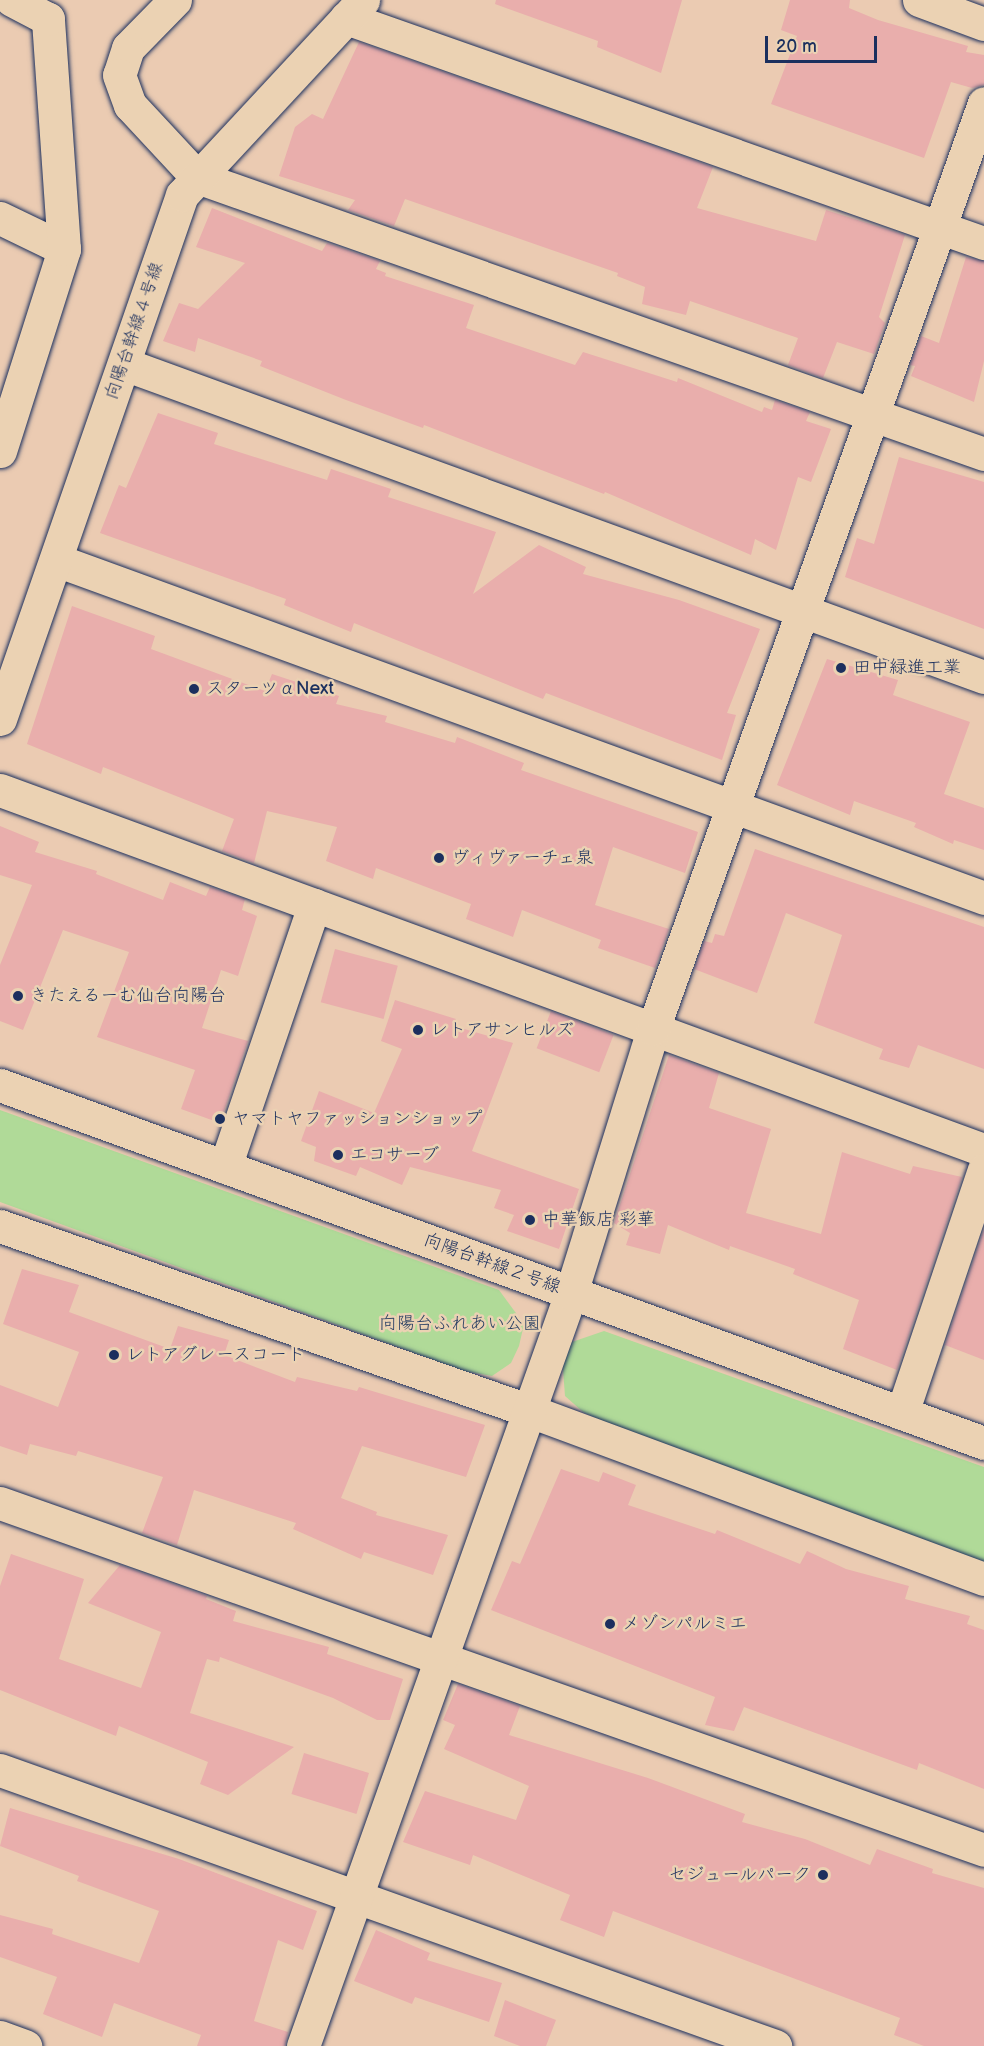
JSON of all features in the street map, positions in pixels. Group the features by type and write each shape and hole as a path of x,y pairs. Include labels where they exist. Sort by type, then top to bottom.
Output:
{"street":[{"path":"1,445 64,249 59,9 12,0"},
{"path":"175,0 128,48 119,75 130,105 197,177 984,454"},
{"path":"919,0 984,24"},
{"path":"355,9 984,243"},
{"name":"向陽台幹線４号線","path":"0,718 182,195 355,9"},
{"path":"303,2046 571,1293 653,1029 984,103"},
{"path":"0,218 64,249"},
{"path":"124,364 984,677"},
{"path":"56,560 984,898"},
{"path":"0,790 984,1150"},
{"path":"225,1167 314,905"},
{"name":"向陽台幹線２号線","path":"0,1084 984,1443"},
{"path":"902,1413 984,1170"},
{"path":"0,1226 530,1411 984,1580"},
{"path":"0,1503 984,1850"},
{"path":"0,1770 775,2046"},
{"path":"0,2037 25,2046"}],"green space":[{"name":"向陽台ふれあい公園","path":"0,1110 499,1290 524,1324 519,1346 511,1363 492,1376 464,1371 0,1202"},
{"name":"向陽台ふれあい公園","path":"604,1331 984,1467 984,1562 625,1433 583,1412 565,1396 562,1356 572,1342"}],"building":[{"path":"496,0 682,0 661,73 597,47 598,41 495,4"},
{"path":"790,0 850,0 849,8 878,20 968,46 966,52 984,55 984,85 972,88 951,82 924,158 771,104 797,36 781,30"},
{"path":"359,42 713,167 697,208 816,241 826,210 905,235 879,317 885,323 874,354 837,342 823,378 788,365 798,338 690,301 686,315 642,304 645,287 617,276 618,273 405,199 394,226 348,210 355,200 279,176 295,127 312,114 323,119"},
{"path":"212,208 322,251 327,243 380,261 376,269 386,273 385,276 474,305 466,328 575,365 583,352 677,382 678,378 762,412 764,407 772,410 775,400 810,412 806,421 831,429 811,482 798,477 776,550 755,539 751,555 605,492 604,494 424,425 423,428 346,400 260,366 262,361 198,338 195,352 163,341 179,303 198,309 245,263 196,247"},
{"path":"966,257 984,261 984,361 974,402 911,376 915,366 910,365 921,336 939,343"},
{"path":"158,413 218,433 214,444 327,480 331,469 391,489 388,497 496,532 473,594 539,545 586,567 583,574 679,600 760,629 727,713 736,715 722,760 546,693 543,699 354,623 351,632 284,605 286,599 100,533 119,485 126,488"},
{"path":"899,457 984,482 984,629 845,577 857,538 874,544"},
{"path":"72,606 155,636 151,649 265,691 272,674 339,696 336,704 387,716 385,722 455,743 457,737 524,763 521,770 698,832 685,873 613,847 595,905 669,929 655,968 598,948 601,940 522,910 513,937 466,919 471,904 376,868 373,879 326,861 337,827 267,811 254,863 222,851 234,819 103,767 101,774 27,744"},
{"path":"827,659 898,680 893,695 970,722 944,794 984,808 984,850 954,840 953,844 914,827 916,823 854,801 850,815 777,785"},
{"path":"0,826 39,842 35,852 97,871 96,874 163,900 170,882 206,896 210,887 245,899 242,910 257,916 238,976 221,970 202,1028 248,1041 220,1123 181,1109 195,1070 97,1037 129,952 63,930 23,1030 0,1021 0,965 32,885 0,875"},
{"path":"755,849 984,927 984,1069 918,1045 909,1068 879,1059 883,1049 814,1023 842,935 786,913 757,993 694,969 704,941 712,943 715,934 724,936"},
{"path":"335,949 398,966 384,1019 321,1002"},
{"path":"395,1000 456,1019 454,1026 513,1043 472,1151 579,1189 559,1249 507,1231 514,1215 494,1208 501,1190 410,1167 402,1185 360,1167 356,1176 314,1161 316,1147 301,1141 319,1091 374,1113 402,1049 381,1041"},
{"path":"551,1011 614,1035 599,1072 537,1048"},
{"path":"669,1055 719,1073 709,1108 771,1129 746,1213 821,1234 842,1152 910,1174 913,1166 962,1177 897,1370 843,1349 859,1300 793,1274 795,1269 730,1246 729,1250 668,1225 660,1254 626,1245 630,1233 614,1223"},
{"path":"984,1229 984,1360 945,1345"},
{"path":"22,1269 79,1285 69,1312 170,1349 178,1326 229,1340 224,1355 295,1382 297,1377 357,1391 359,1387 485,1425 466,1477 362,1446 341,1498 377,1512 376,1515 448,1535 433,1575 364,1552 361,1559 293,1529 296,1523 194,1490 177,1545 142,1533 163,1477 78,1451 76,1456 30,1444 27,1455 0,1446 0,1385 58,1407 79,1352 3,1324"},
{"path":"561,1469 599,1482 603,1472 636,1485 628,1505 715,1534 717,1530 800,1564 807,1551 846,1569 909,1586 905,1599 970,1616 967,1624 984,1630 984,1789 919,1763 917,1770 744,1707 734,1731 705,1725 715,1697 491,1610 512,1561 520,1564"},
{"path":"11,1554 84,1579 59,1659 141,1688 161,1632 88,1603 120,1565 207,1596 206,1599 236,1611 233,1621 329,1647 327,1654 403,1679 390,1720 377,1720 333,1698 220,1657 219,1662 207,1659 190,1713 294,1747 228,1795 200,1784 208,1762 119,1726 116,1736 0,1690 0,1586"},
{"path":"458,1684 520,1706 509,1735 648,1778 745,1814 742,1822 805,1839 870,1865 877,1849 933,1869 932,1873 984,1888 984,2046 924,2046 894,2035 900,2018 613,1911 604,1937 560,1920 570,1895 473,1855 470,1865 403,1842 425,1791 516,1820 529,1786 444,1749 455,1725 443,1720"},
{"path":"304,1753 369,1773 356,1814 291,1794"},
{"path":"10,1808 179,1859 317,1911 303,1950 278,1940 254,2021 288,2032 285,2046 197,2046 201,2035 114,2003 102,2037 43,2014 57,1977 0,1957 0,1915 53,1929 52,1934 139,1963 159,1911 77,1881 79,1876 0,1846"},
{"path":"376,1930 430,1953 427,1960 502,1983 489,2022 415,1997 412,2004 354,1981"},
{"path":"505,2000 556,2020 546,2046 520,2046 494,2036"}],"place":[{"name":"田中緑進工業","path":"841,668"},
{"name":"スターツαNext","path":"194,689"},
{"name":"ヴィヴァーチェ泉","path":"439,858"},
{"name":"きたえるーむ仙台向陽台","path":"18,996"},
{"name":"レトアサンヒルズ","path":"418,1030"},
{"name":"ヤマトヤファッションショップ","path":"220,1119"},
{"name":"エコサーブ","path":"338,1155"},
{"name":"中華飯店 彩華","path":"530,1220"},
{"name":"レトアグレースコート","path":"114,1355"},
{"name":"メゾンパルミエ","path":"610,1624"},
{"name":"セジュールパーク","path":"823,1875"}]}
